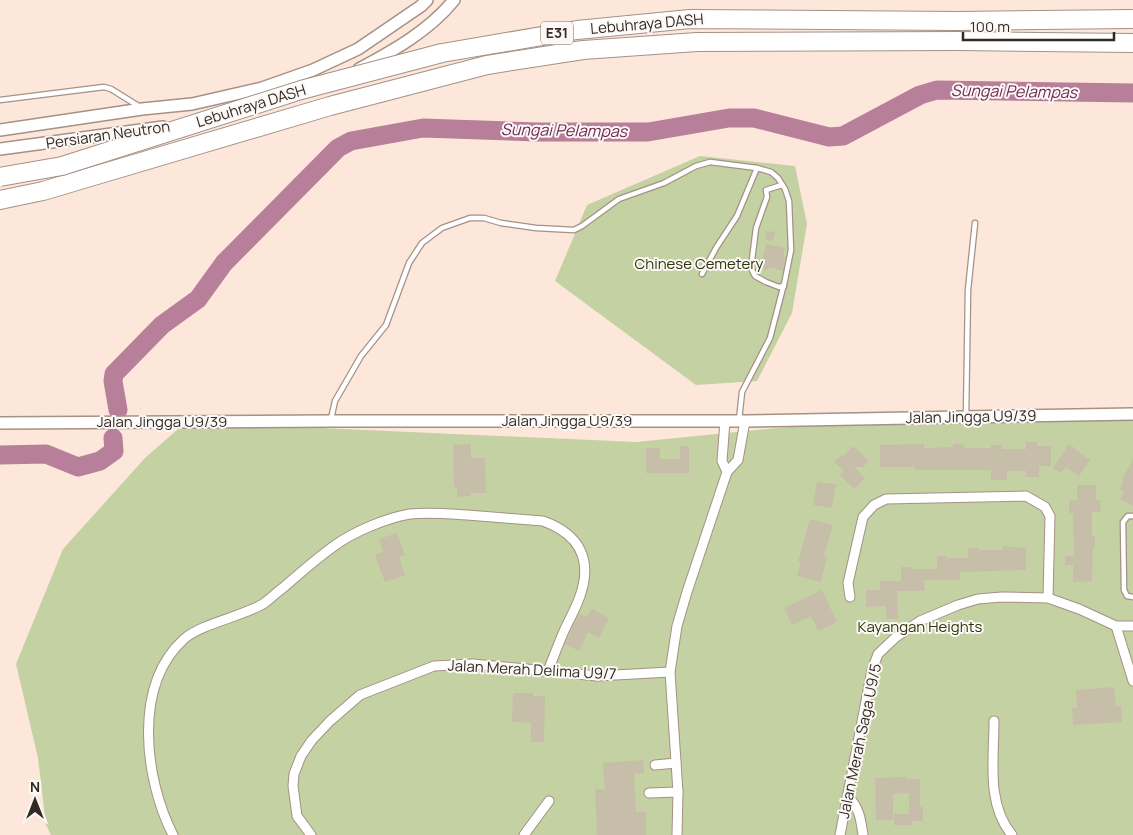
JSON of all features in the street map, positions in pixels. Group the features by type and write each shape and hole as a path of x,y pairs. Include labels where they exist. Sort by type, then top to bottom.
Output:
{"highway":[{"name":"Lebuhraya DASH","path":"0,177 62,166 301,90 442,53 577,30 690,18 956,21 1133,19"},
{"name":"Lebuhraya DASH","path":"0,200 44,191 330,106 486,65 583,50 697,42 959,40 1133,43"}],"street":[{"name":"Persiaran Neutron","path":"0,130 201,102 262,88 313,70 358,49 422,6 427,0"},
{"name":"Persiaran Neutron","path":"0,149 194,123 262,108 328,86 380,58 427,26 454,0"},
{"name":"Jalan Jingga U9/39","path":"0,423 742,421 1133,414"},
{"path":"725,421 722,461 727,472"},
{"path":"677,835 678,792 670,672 677,626 702,542 727,472 738,460 742,421"},
{"path":"850,597 848,583 863,517 874,505 886,498 1026,496 1044,507 1050,516 1048,598"},
{"path":"173,835 166,823 153,780 148,724 152,696 158,676 173,650 185,638 202,629 247,612 265,602 334,546 374,525 409,514 430,513 543,521 555,525 569,534 582,554 584,584 548,671"},
{"name":"Jalan Merah Saga U9/5","path":"840,835 872,670 878,654 896,636 920,621 958,605 978,599 1002,597 1048,598 1079,608 1116,626 1133,626"},
{"path":"1116,626 1133,681"},
{"name":"Jalan Merah Delima U9/7","path":"311,835 298,816 293,786 294,774 301,756 312,740 330,721 360,695 434,666 472,664 597,676 670,672"},
{"path":"994,720 994,796 1004,826 1012,835"},
{"path":"655,765 676,763"},
{"path":"649,793 678,792"},
{"path":"847,796 857,807 863,835"},
{"path":"524,835 548,801"}],"lane":[{"path":"0,100 104,87 142,109"},
{"path":"330,421 335,401 362,356 386,325 409,263 422,243 442,228 470,218 484,218 520,226 574,230 619,199 664,182 696,166 710,162 757,168 771,172 778,178 788,201 791,250 784,286 770,338 742,392 742,421"},
{"path":"702,274 737,216 757,168"},
{"path":"782,185 766,190 767,197 756,228 752,270 755,276 779,287 784,286"},
{"path":"966,417 968,290 975,223"},
{"path":"1133,516 1128,516 1123,522 1124,590 1127,596 1133,597"}],"green space":[{"name":"Chinese Cemetery","path":"700,156 795,166 807,224 792,313 757,381 696,385 555,281 587,205"},
{"name":"Kayangan Heights","path":"1133,416 1133,835 51,835 46,825 38,758 16,664 63,549 145,458 186,422 636,442 869,419"}],"building":[{"path":"767,231 775,232 773,241 765,239"},
{"path":"766,244 785,248 783,271 769,267 768,270 760,269"},
{"path":"1026,442 1037,442 1037,446 1051,446 1051,466 1039,466 1039,477 1026,477 1026,471 1007,471 1007,480 991,480 991,470 915,470 915,467 880,467 880,445 924,444 924,448 953,447 953,444 963,444 964,448 991,448 991,445 1002,445 1002,449 1026,449"},
{"path":"471,444 471,458 485,458 486,493 471,493 471,496 457,497 457,487 454,487 453,445"},
{"path":"1069,444 1090,460 1079,476 1066,467 1061,473 1053,468"},
{"path":"680,446 689,446 689,473 646,473 646,448 660,448 660,459 680,459"},
{"path":"853,446 869,461 863,467 854,467 865,478 854,489 840,475 844,471 834,462"},
{"path":"1133,459 1133,506 1120,499 1124,492 1120,490 1123,483 1122,479"},
{"path":"817,482 836,484 832,508 813,505"},
{"path":"1077,485 1096,485 1096,500 1100,500 1101,512 1092,512 1092,536 1095,536 1095,547 1093,547 1092,581 1073,582 1073,565 1065,565 1065,556 1074,556 1073,513 1069,513 1069,501 1077,500"},
{"path":"810,519 833,525 824,556 827,557 821,582 797,576 801,562 798,562"},
{"path":"397,533 405,555 399,557 405,575 385,582 375,555 383,552 379,539"},
{"path":"1003,546 1026,548 1026,570 960,572 960,580 924,580 925,591 897,591 898,619 886,619 886,606 866,607 866,590 880,590 880,581 901,581 901,567 937,569 937,556 968,558 968,548 1003,550"},
{"path":"822,590 837,622 818,631 811,616 792,625 784,608"},
{"path":"592,609 609,618 599,638 588,632 579,651 565,644 579,614 587,617"},
{"path":"1114,687 1116,707 1121,706 1122,722 1073,725 1072,708 1077,708 1076,690"},
{"path":"513,693 533,693 533,696 545,696 544,742 531,742 531,723 512,722"},
{"path":"643,760 644,773 634,774 636,812 646,812 646,835 597,835 595,789 605,789 603,763"},
{"path":"906,777 906,779 920,779 920,807 923,807 923,821 912,821 912,825 894,825 894,814 909,814 909,793 893,794 893,820 876,820 875,778"}],"waterway":[{"name":"Sungai Pelampas","path":"118,410 113,381 114,374 162,325 198,299 224,263 338,148 351,141 423,128 537,132 648,132 729,118 754,118 829,137 843,136 920,95 937,90 1133,93"},
{"name":"Sungai Pelampas","path":"0,455 46,454 78,467 100,461 114,451 113,438"}]}
